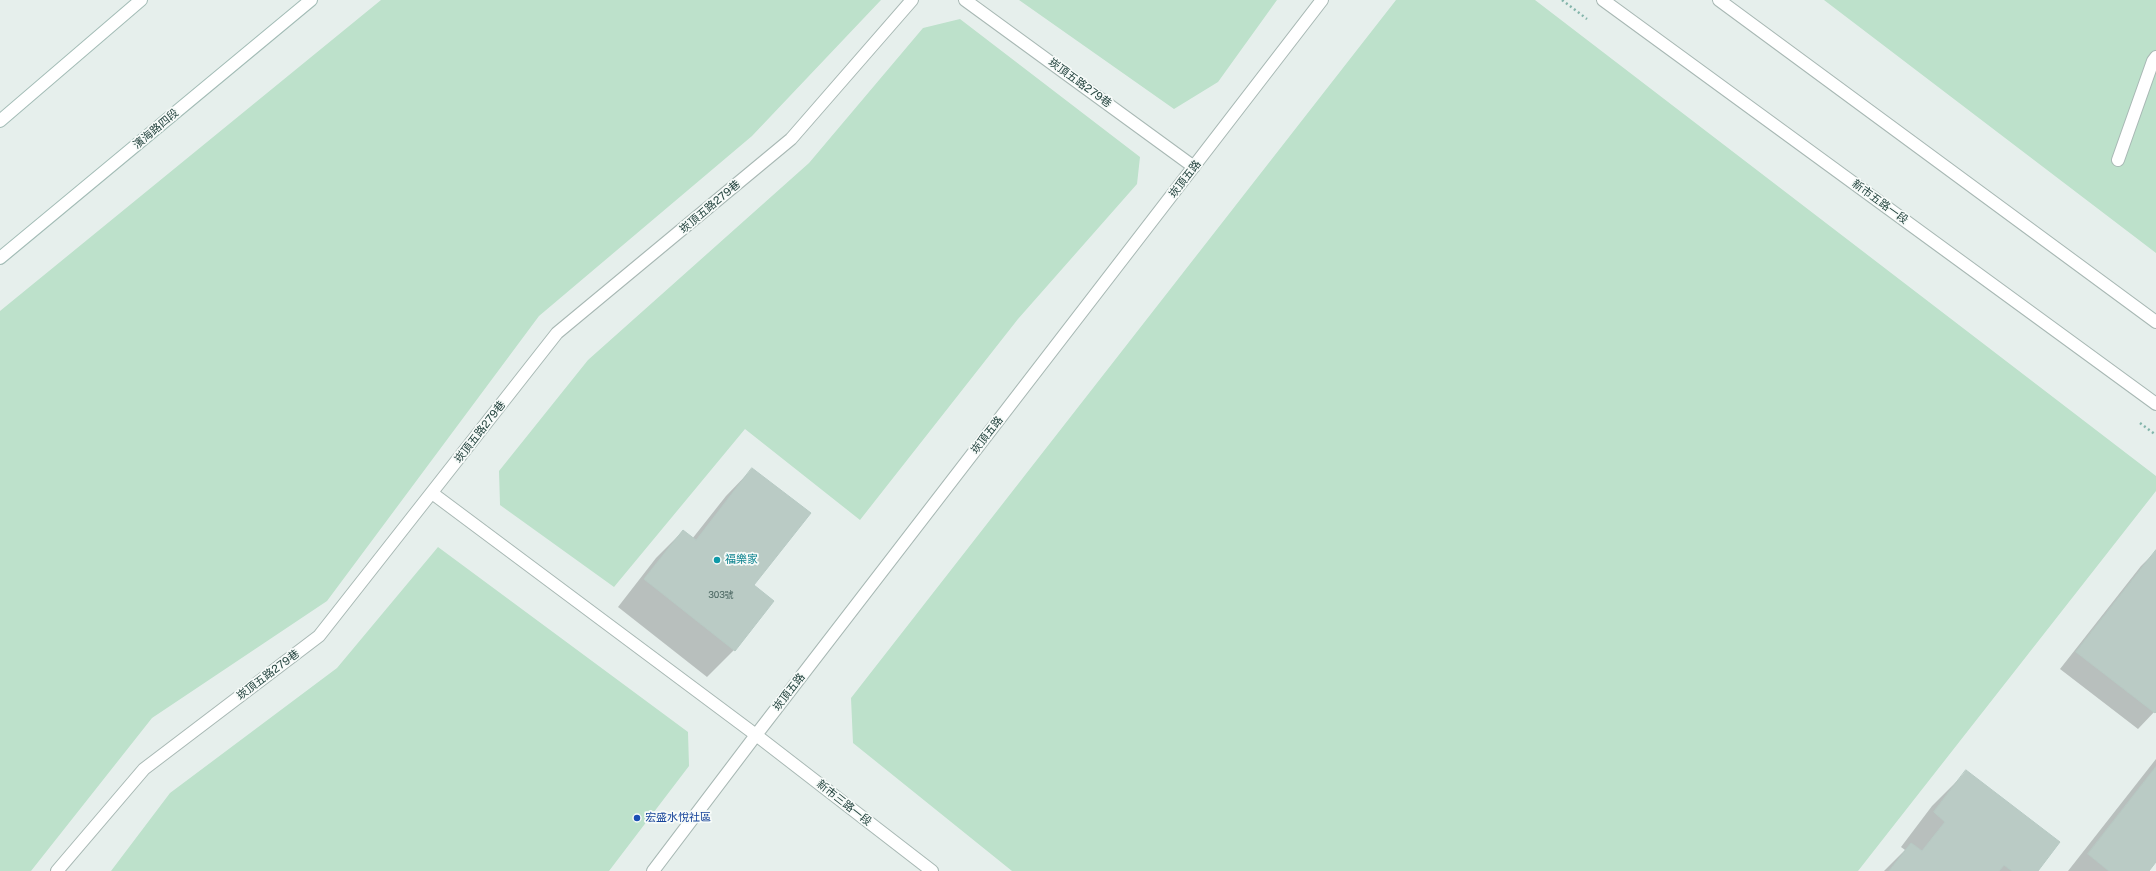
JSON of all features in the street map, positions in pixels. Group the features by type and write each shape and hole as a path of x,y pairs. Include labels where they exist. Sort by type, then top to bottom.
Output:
{"street":[{"path":"0,121 141,0"},
{"name":"濱海路四段","path":"0,258 311,0"},
{"name":"崁頂五路279巷","path":"57,871 144,769 319,636 557,333 792,139 912,0"},
{"name":"崁頂五路279巷","path":"965,0 1194,167"},
{"name":"崁頂五路","path":"653,871 1322,0"},
{"name":"新市五路一段","path":"1603,0 2156,404"},
{"path":"1719,0 2156,322"},
{"path":"2118,160 2153,61 2156,57"},
{"name":"新市三路一段","path":"432,493 756,735 932,871"}],"green space":[{"path":"381,0 881,0 752,136 539,316 327,601 152,718 31,871 0,871 0,311"},
{"path":"1019,0 1277,0 1218,82 1174,109"},
{"path":"1396,0 1535,0 2156,476 2156,491 1858,871 1012,871 853,743 851,698"},
{"path":"1824,0 2156,0 2156,253"},
{"path":"960,19 1140,157 1137,184 1018,319 860,520 745,429 614,587 500,505 499,471 588,360 809,163 923,28"},
{"path":"438,547 688,732 689,766 609,871 111,871 170,793 337,668"}],"building":[{"name":"福樂家","path":"752,468 811,513 754,585 774,601 735,651 644,579 683,530 696,540"},
{"path":"2156,550 2156,712 2155,713 2076,652"},
{"path":"2156,767 2156,862 2149,871 2109,871 2088,854"},
{"path":"1966,770 2060,842 2038,871 2012,871 2004,865 1999,871 1889,871 1911,843 1922,851 1945,822 1934,812"}],"place":[{"name":"福樂家","path":"717,560"},
{"name":"宏盛水悅社區","path":"637,818"}]}
